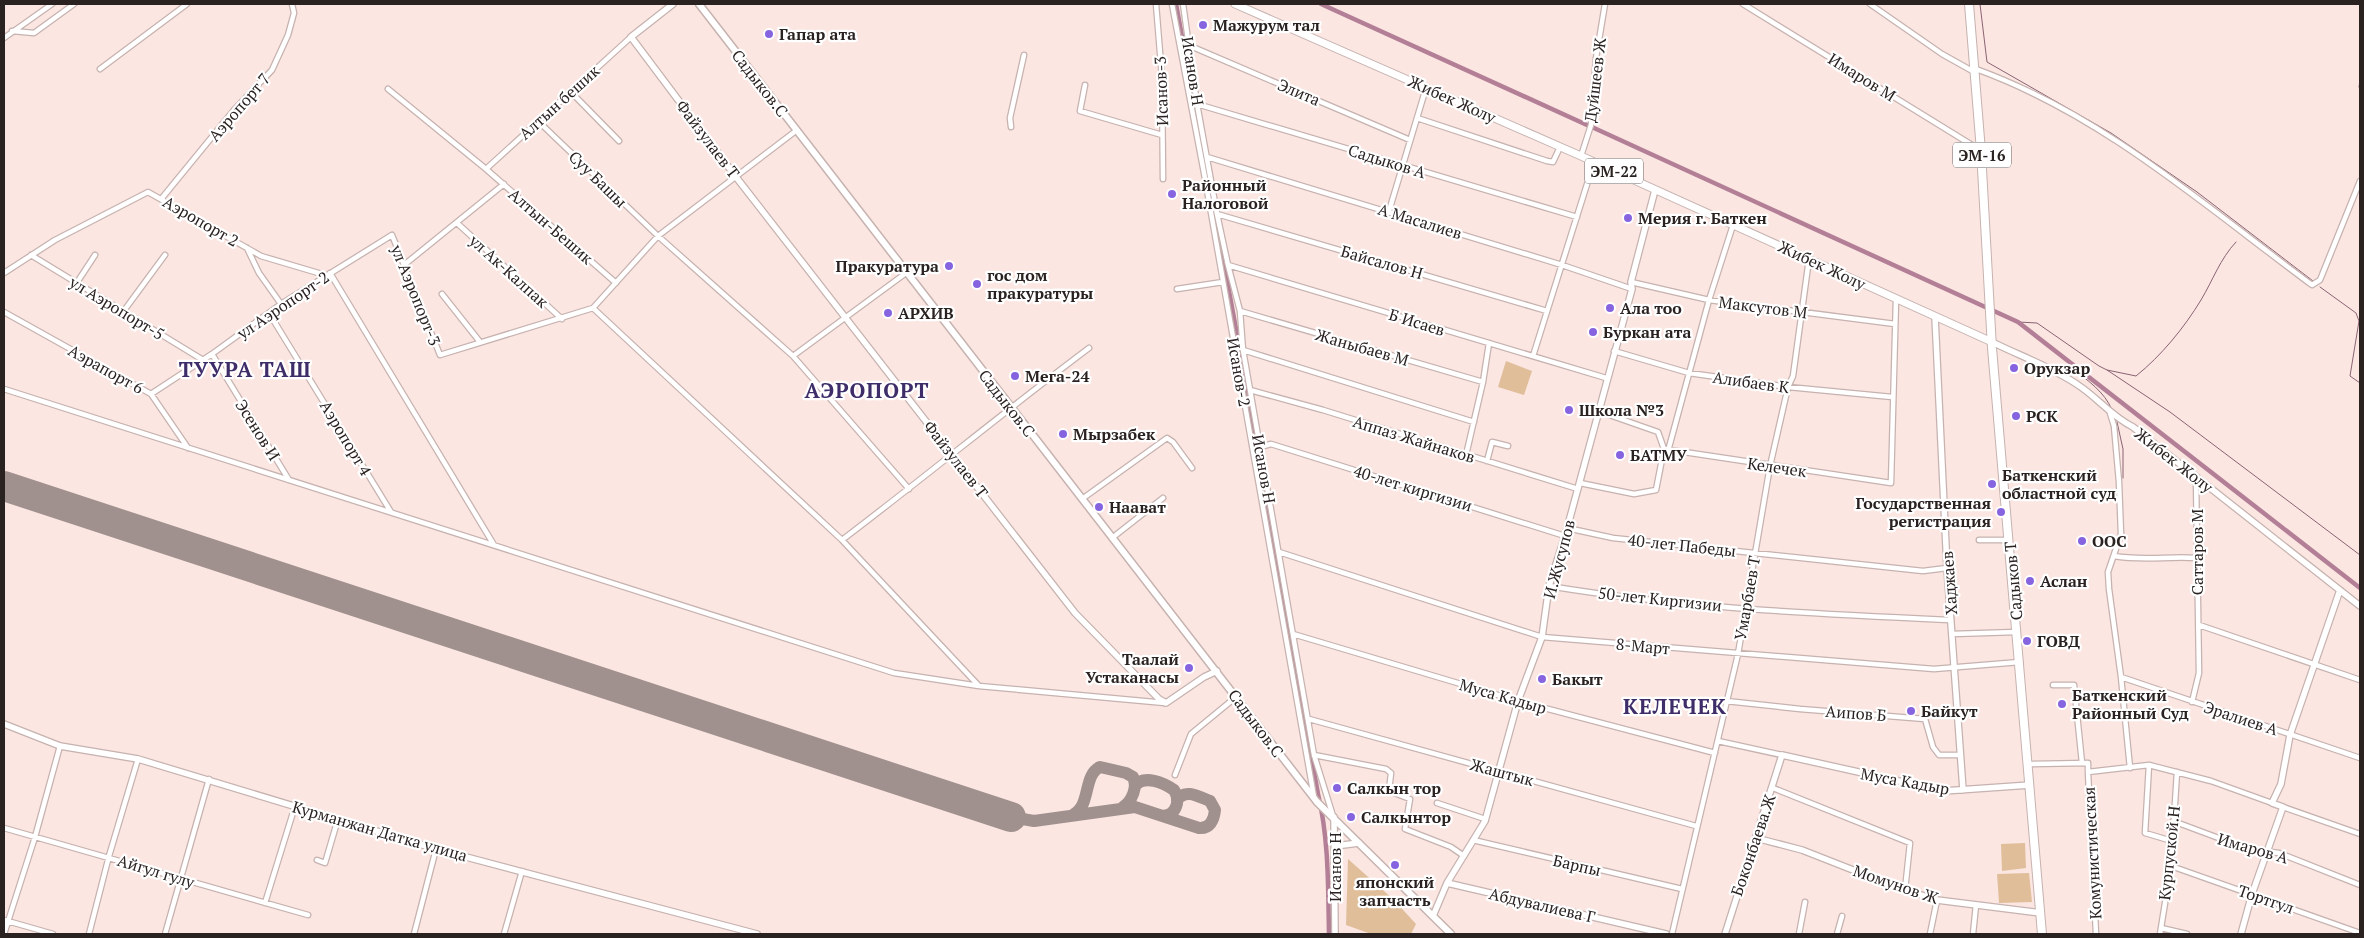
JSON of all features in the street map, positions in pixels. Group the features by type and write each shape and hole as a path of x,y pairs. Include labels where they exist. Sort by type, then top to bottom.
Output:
{"highway":[{"name":"ЭМ-16","path":"1969,4 1982,151 1992,345"},
{"name":"Садыков Т","path":"1992,345 2042,934"}],"main road":[{"name":"Садыков.С","path":"699,4 1316,800 1332,816"},
{"name":"Жибек Жолу","path":"1236,4 1581,156 1896,299 1992,345"},
{"path":"1332,816 1451,934"}],"street":[{"path":"4,38 52,4"},
{"path":"12,31 34,33 74,4"},
{"path":"100,69 187,4"},
{"name":"Аэропорт 7","path":"162,198 234,110 272,70 292,20 294,13 292,4"},
{"path":"632,37 672,4"},
{"name":"Исанов-3","path":"1156,4 1162,77 1163,179"},
{"name":"Исанов-2","path":"1172,4 1316,800"},
{"name":"Исанов Н","path":"1183,4 1197,104 1217,214 1240,311 1250,390 1314,755 1332,816 1335,846 1335,934"},
{"name":"Дуйшеев Ж","path":"1581,156 1591,125 1596,58 1605,4"},
{"name":"Имаров М","path":"1743,4 1982,151"},
{"path":"1870,4 1942,54 1976,71 2007,80 2108,135 2180,184 2312,285 2320,280 2360,181"},
{"name":"Алтын бешик","path":"486,169 570,91 632,37"},
{"name":"Файзулаев Т","path":"632,37 736,177 1075,613 1159,699 1166,703"},
{"name":"Элита","path":"1188,44 1410,140"},
{"path":"1011,127 1010,118 1024,55"},
{"path":"1085,85 1080,111 1162,135"},
{"path":"1389,211 1426,88"},
{"name":"Алтын-Бешик","path":"388,89 504,184 616,283"},
{"path":"570,91 619,140"},
{"name":"Садыков А","path":"1197,104 1577,217"},
{"path":"1417,118 1547,161 1553,162 1560,147"},
{"name":"Суу Башы","path":"538,121 658,236 793,356 909,489"},
{"path":"442,294 480,342 562,319 593,308 658,236 797,130"},
{"name":"А Масалиев","path":"1207,157 1632,285"},
{"path":"1533,356 1594,162"},
{"path":"404,265 504,184"},
{"name":"И.Жусупов","path":"1433,916 1447,883 1485,819 1518,702 1542,638 1549,586 1579,486 1655,190"},
{"name":"Аэропорт 2","path":"4,273 55,240 148,192 162,198 261,256 328,274"},
{"name":"Байсалов Н","path":"1217,214 1547,311"},
{"name":"ул Ак-Калпак","path":"457,223 562,319"},
{"path":"1666,450 1709,300 1733,225"},
{"name":"ул Аэропорт-3","path":"392,235 440,356 480,342"},
{"name":"ул Аэропорт-2","path":"151,394 212,354 281,304 392,235"},
{"path":"247,248 259,273 281,304"},
{"path":"123,312 165,254"},
{"name":"ул Аэропорт-5","path":"32,255 76,284 202,360"},
{"path":"76,284 95,255"},
{"name":"Умарбаев Т","path":"1672,934 1738,654 1770,466 1788,387 1793,376 1809,259"},
{"name":"Б Исаев","path":"1228,265 1606,378"},
{"path":"793,356 906,273"},
{"path":"328,274 494,545"},
{"path":"1177,289 1223,282"},
{"name":"Максутов М","path":"1632,285 1709,300 1896,324"},
{"path":"1892,398 1896,299"},
{"path":"593,308 842,540 979,686"},
{"name":"Жаныбаев М","path":"1240,311 1483,382"},
{"name":"Аэрапорт 6","path":"4,312 151,394 188,449"},
{"name":"Аэропорт 4","path":"269,313 391,512"},
{"name":"Хаджаев","path":"1935,317 1947,568 1963,790"},
{"path":"1466,455 1483,382 1489,343"},
{"name":"Жибек Жолу","path":"1992,345 2076,384 2096,398 2110,413 2133,427 2360,606"},
{"path":"842,540 953,455 1010,407 1089,348"},
{"path":"1244,350 1474,422"},
{"name":"Алибаев К","path":"1614,351 1689,373 1788,387 1892,398"},
{"name":"Эсенов И","path":"212,354 289,480"},
{"path":"4,389 894,673 979,686 1166,703 1204,677 1217,671"},
{"name":"Аппаз Жайнаков","path":"1250,390 1466,455 1579,486 1634,494 1656,490 1666,450"},
{"name":"Келечек","path":"1666,450 1891,483 1892,398"},
{"path":"1598,411 1658,432 1666,450"},
{"path":"2110,413 2114,426 2120,482 2121,534 2108,572 2130,768"},
{"path":"1082,499 1167,438 1173,442 1192,468"},
{"path":"1487,461 1492,442 1508,446"},
{"name":"40-лет киргизии","path":"1260,447 1271,444 1565,536"},
{"name":"Саттаров М","path":"2192,702 2198,674 2199,625 2196,600 2196,478"},
{"path":"1112,538 1163,498"},
{"name":"40-лет Пабеды","path":"1567,528 1613,538 1923,571 1947,568"},
{"path":"1980,540 2009,540"},
{"name":"8-Март","path":"1278,552 1542,638 1934,669 2020,662"},
{"path":"2114,556 2132,559 2160,559 2166,556 2197,558"},
{"name":"50-лет Киргизии","path":"1549,586 1745,608 1951,620"},
{"path":"2272,803 2281,784 2290,735 2340,590"},
{"path":"2199,625 2360,680"},
{"path":"1952,634 2017,632"},
{"name":"Муса Кадыр","path":"1293,634 1518,702 1715,753"},
{"name":"Эралиев А","path":"2121,677 2360,758"},
{"path":"2052,685 2074,685 2082,763"},
{"path":"1175,776 1191,734 1236,697"},
{"name":"Аипов Б","path":"1726,701 1800,709 1925,718 1933,747 1939,755 1960,755"},
{"name":"Жаштык","path":"1309,719 1696,826"},
{"name":"Курманжан Датка улица","path":"4,724 60,746 138,759 436,849 757,934"},
{"path":"1718,741 1782,755"},
{"path":"4,934 6,920 35,837 60,746"},
{"path":"1314,755 1386,769 1391,773 1389,791 1410,800 1405,829 1451,847 1464,856"},
{"name":"Муса Кадыр","path":"1782,755 1944,791 2030,785"},
{"name":"Боконбаева.Ж","path":"1725,934 1782,755"},
{"path":"89,934 108,856 138,759"},
{"path":"2028,764 2088,762 2088,772 2149,765 2211,781 2360,834"},
{"path":"2149,765 2145,833 2172,841"},
{"name":"Комунистическая","path":"2088,772 2096,934"},
{"name":"Курпуской.Н","path":"2160,934 2171,866 2177,772"},
{"path":"165,934 209,779"},
{"path":"1773,788 1910,843 1905,890"},
{"path":"1437,803 1485,819"},
{"path":"266,903 295,806"},
{"path":"2241,934 2252,894 2283,807"},
{"path":"317,860 325,863 338,819"},
{"name":"Имаров А","path":"2173,821 2248,849 2279,853 2360,886"},
{"name":"Айгул гулу","path":"4,828 108,856 308,915"},
{"name":"Момунов Ж","path":"1756,838 1802,850 1905,890 1938,900 2041,913"},
{"name":"Барпы","path":"1473,840 1682,889"},
{"path":"1335,846 1360,843"},
{"path":"414,934 436,849"},
{"name":"Тортгул","path":"2171,866 2360,933"},
{"path":"504,934 522,871"},
{"name":"Абдувалиева Г","path":"1447,883 1666,934"},
{"path":"1930,934 1938,900"},
{"path":"1799,934 1805,902"},
{"path":"1973,934 1976,905"},
{"path":"1837,934 1842,916"},
{"path":"6,920 53,934"},
{"path":"2161,928 2186,934"}],"shaded area":[{"path":"1506,361 1532,371 1524,395 1498,387"},
{"path":"2025,843 2026,868 2002,871 2001,844"},
{"path":"1348,859 1394,900 1416,924 1411,934 1371,934 1346,925"},
{"path":"2029,873 2032,902 1999,903 1997,874"}],"waterway":[{"path":"1176,4 1322,811 1327,864 1329,934"},
{"path":"1321,4 1587,125"},
{"path":"1980,4 1987,62 2111,133 2197,192 2313,281"},
{"path":"2359,87 2360,81"},
{"path":"1594,128 2018,322 2360,588"},
{"path":"2018,322 2037,323 2099,366 2107,370 2136,376 2163,351 2187,321 2201,300 2225,255 2236,242"},
{"path":"2320,287 2356,313 2359,321 2350,376 2360,383"},
{"path":"2074,365 2072,368 2100,392 2112,410"},
{"path":"2107,370 2170,412 2360,555"},
{"path":"2117,422 2123,449 2123,478"}],"taxiway":[{"path":"1074,814 1083,804 1091,776 1100,767 1126,773 1133,777 1135,785 1133,794 1123,807"},
{"path":"1135,786 1139,782 1149,780 1160,782 1174,790 1177,799 1176,807 1171,813 1162,816"},
{"path":"1011,817 1034,821 1135,807 1199,828 1206,827 1211,823 1215,810 1210,801 1188,794 1181,796 1177,800"}],"runway":[{"path":"4,486 1011,817"}],"place":[{"name":"Мажурум тал","path":"1203,25"},
{"name":"Гапар ата","path":"769,34"},
{"name":"Районный Налоговой","path":"1172,194"},
{"name":"Мерия г. Бaткен","path":"1628,218"},
{"name":"Пракуратура","path":"949,266"},
{"name":"гос дом пракуратуры","path":"977,284"},
{"name":"Ала тоо","path":"1610,308"},
{"name":"АРХИВ","path":"888,313"},
{"name":"Буркан ата","path":"1593,332"},
{"name":"Орукзар","path":"2014,368"},
{"name":"Мега-24","path":"1015,376"},
{"name":"Школа №3","path":"1569,410"},
{"name":"РСК","path":"2016,416"},
{"name":"Мырзабек","path":"1063,434"},
{"name":"БАТМУ","path":"1620,455"},
{"name":"Баткенский областной суд","path":"1992,484"},
{"name":"Наават","path":"1099,507"},
{"name":"Государственная регистрация","path":"2001,512"},
{"name":"ООС","path":"2082,541"},
{"name":"Аслан","path":"2030,581"},
{"name":"ГОВД","path":"2027,641"},
{"name":"Таалай Устаканасы","path":"1189,668"},
{"name":"Бакыт","path":"1542,679"},
{"name":"Баткенский Районный Суд","path":"2062,704"},
{"name":"Байкут","path":"1911,711"},
{"name":"Салкын тор","path":"1337,788"},
{"name":"Салкынтор","path":"1351,817"},
{"name":"японский запчасть","path":"1395,865"}],"district":[{"name":"ТУУРА ТАШ","path":"245,369"},
{"name":"АЭРОПОРТ","path":"867,390"},
{"name":"КЕЛЕЧЕК","path":"1675,706"}]}
